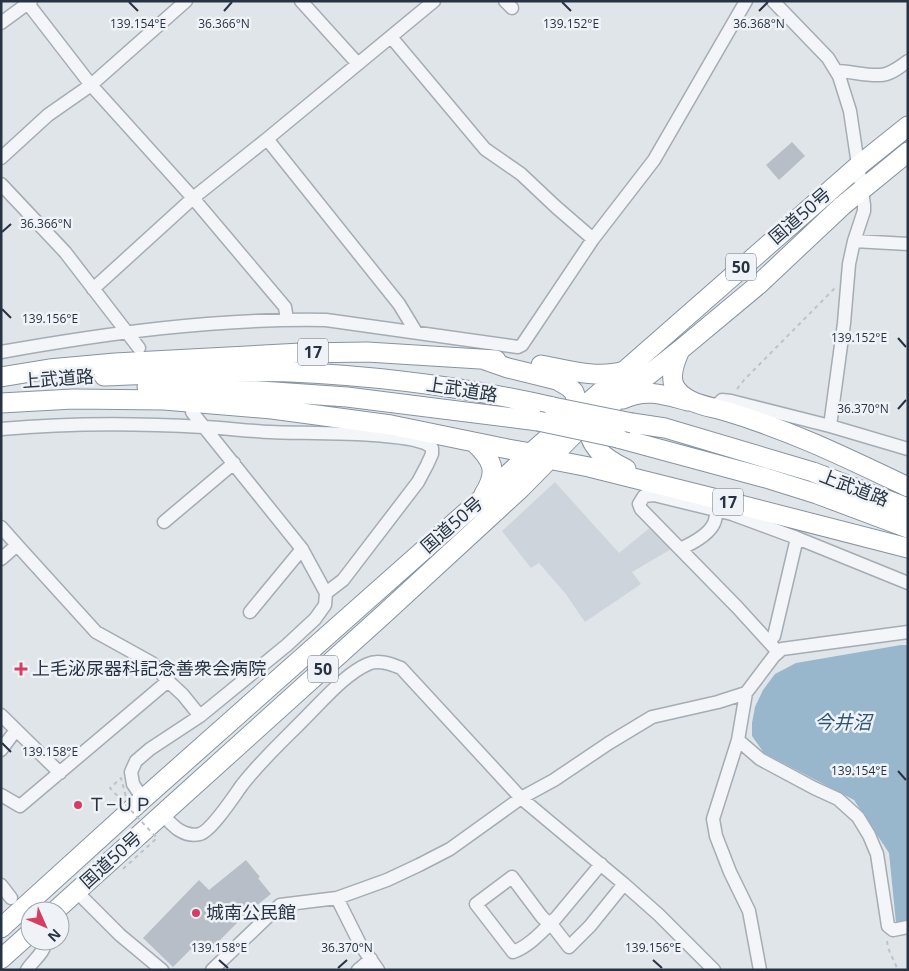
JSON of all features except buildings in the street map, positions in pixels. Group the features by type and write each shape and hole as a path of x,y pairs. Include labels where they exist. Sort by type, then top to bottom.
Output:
{"highway":[{"name":"国道50号","path":"1,928 135,798 479,501 540,456 583,417 624,371 858,166 908,126"},
{"name":"国道50号","path":"583,417 611,405 680,350 758,285 861,189 908,152"},
{"path":"680,350 675,361 673,381 675,388 689,401"},
{"name":"17","path":"1,377 48,369 188,358 367,352 514,361 595,374 615,374 624,371"},
{"name":"17","path":"485,360 563,383 574,392 583,417"},
{"name":"上武道路","path":"1,382 93,376 239,372 358,376 418,382 665,428 813,472 908,508"},
{"name":"上武道路","path":"1,394 128,387 231,389 347,397 538,421 618,438 766,478 818,494 908,528"},
{"path":"611,405 634,393 654,393 718,409 794,434 908,487"},
{"name":"17","path":"1,403 73,400 164,400 303,412 362,420 589,467 665,487 716,505 908,548"},
{"path":"583,417 592,439 602,456 636,473 660,481 665,487"},
{"path":"474,442 487,456 492,467 490,484 479,501"},
{"name":"国道50号","path":"66,901 521,488 540,456"},
{"path":"1,959 20,942"}],"street":[{"path":"1,158 48,115 91,85 186,1"},
{"path":"301,1 358,64"},
{"path":"93,289 193,198 434,1"},
{"path":"1,352 185,326 287,320 326,320 518,347 522,345 593,239 654,160 746,1"},
{"path":"773,1 828,58 844,90 850,111 864,210 854,240 830,426"},
{"path":"1,23 28,2 91,85 193,198 285,307 287,320"},
{"path":"391,37 485,149 522,174 593,239"},
{"path":"836,72 850,71 879,75 886,74 908,61"},
{"path":"267,139 399,304 416,332"},
{"path":"1,184 65,252 139,348"},
{"path":"854,240 908,244"},
{"path":"718,409 718,404 722,400 732,401 830,426 908,449"},
{"path":"135,798 131,772 136,761 150,749 200,716 287,645 315,619 325,605 326,593 302,549 192,412"},
{"path":"1,429 35,426 122,424 204,427 271,432 366,434 424,443 430,446 432,454 418,482 343,580 326,593"},
{"path":"164,522 234,463"},
{"path":"778,652 641,509 639,504 642,498 648,494 654,494 716,505 732,514 908,583"},
{"path":"680,550 712,528 715,520 716,505"},
{"path":"1,527 96,632 152,663 200,716"},
{"path":"769,642 774,636 797,538"},
{"path":"1,559 17,546"},
{"path":"250,612 302,549"},
{"path":"760,970 749,911 730,872 716,836 713,819 738,740 746,693 778,652 793,648 908,632"},
{"path":"162,814 177,830 188,834 205,832 256,767 327,696 355,671 370,663 387,663 401,668 521,798 659,915 714,970"},
{"path":"1,794 20,806 168,681"},
{"path":"212,970 280,905 337,898 387,880 450,849 521,798 554,780 652,717 718,702 746,693"},
{"path":"1,714 60,773"},
{"path":"1,750 16,730"},
{"path":"738,740 760,759 838,799 858,817 869,835 877,854 886,920 890,929 908,928"},
{"path":"601,864 550,924 523,949 513,952 476,904 512,877 542,917 550,924 556,929 569,947 590,926 624,884"},
{"path":"1,885 11,898"},
{"path":"76,892 120,935 162,970"},
{"path":"337,898 360,944 375,965 358,970"},
{"path":"27,970 42,951"}],"path":[{"path":"744,380 836,286 848,279"},
{"path":"123,869 157,838 110,788 121,778 135,798"},
{"path":"890,929 887,942 898,970"}],"shaded area":[{"path":"555,482 619,553 652,526 673,548 632,572 641,584 585,622 565,593 539,563 531,568 502,531"}],"water":[{"name":"今井沼","path":"908,645 908,920 896,923 889,853 854,800 764,753 752,736 752,723 755,707 763,690 775,674 796,663"}],"place":[{"name":"上毛泌尿器科記念善衆会病院","path":"21,669"},
{"name":"Ｔ−ＵＰ","path":"78,805"},
{"name":"城南公民館","path":"196,913"}]}
